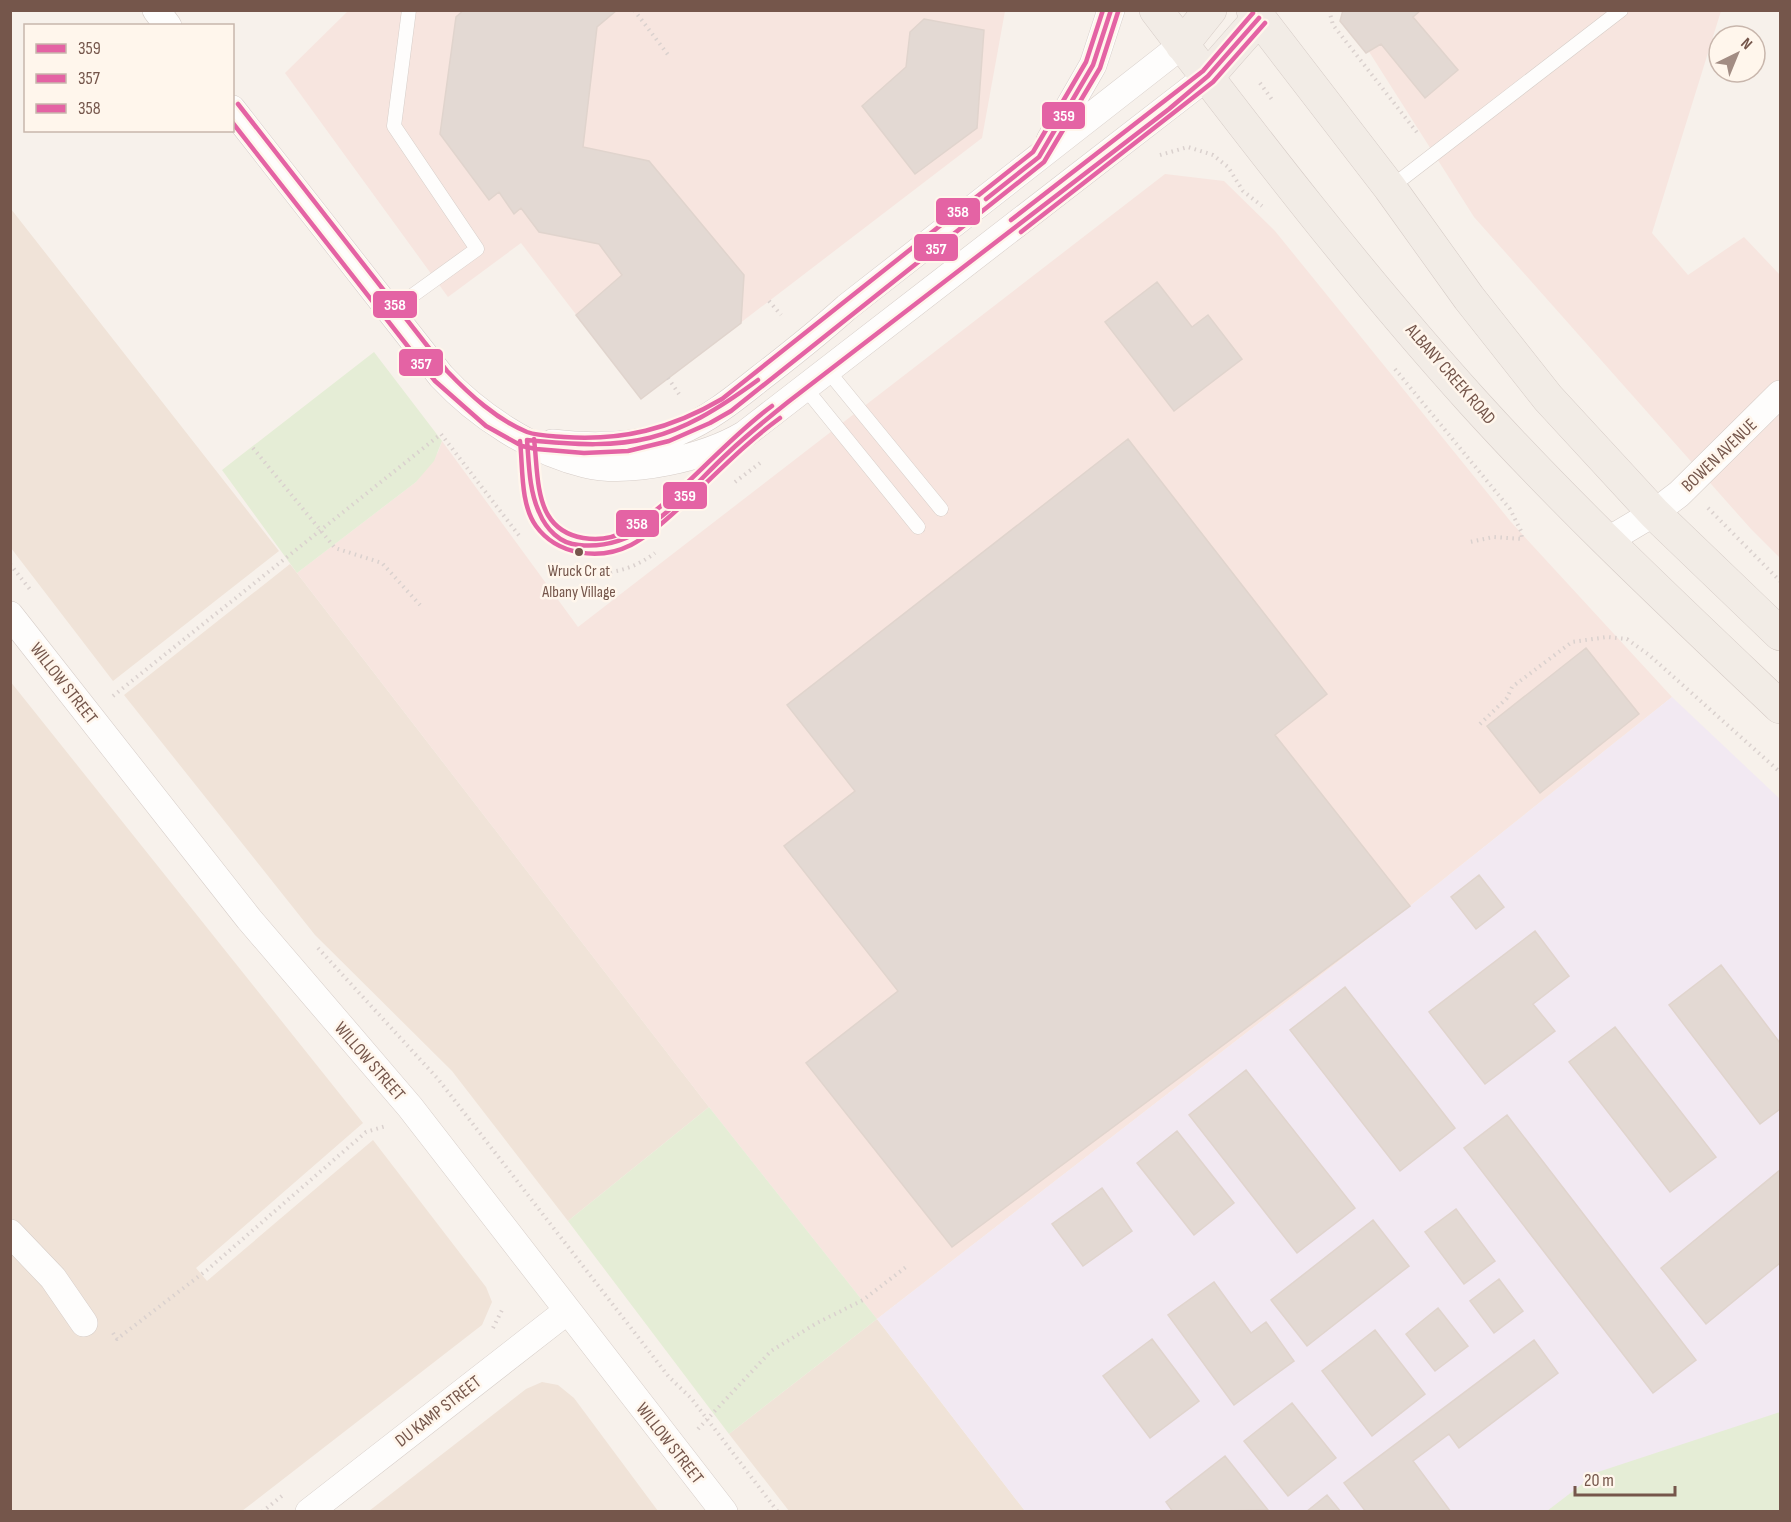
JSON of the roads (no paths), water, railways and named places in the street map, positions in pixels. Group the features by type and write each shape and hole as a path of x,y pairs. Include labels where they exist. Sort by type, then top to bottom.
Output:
{"main road":[{"name":"ALBANY CREEK ROAD","path":"1156,10 1411,330 1474,402 1616,549 1780,707"},
{"path":"1182,45 1210,10"},
{"path":"1208,76 1260,13 1469,298 1548,398 1654,513 1780,634"}],"street":[{"path":"156,10 166,24"},
{"path":"1040,157 1089,72 1102,43 1111,10"},
{"path":"527,440 568,445 612,446 663,437 710,415 807,343 913,256 1182,45"},
{"path":"234,112 459,396 487,417 527,440 575,462 620,467 698,454 725,445 754,428 1208,76"},
{"path":"943,233 966,264"},
{"path":"913,256 938,287"},
{"path":"807,343 828,371"},
{"path":"783,360 806,389"},
{"name":"BOWEN AVENUE","path":"1616,549 1654,513 1679,494 1780,394"},
{"name":"WILLOW STREET","path":"10,615 249,919 410,1107 724,1512"},
{"path":"13,1241 53,1278 84,1323"},
{"name":"DU KAMP STREET","path":"309,1512 567,1311"}],"lane":[{"path":"391,311 477,249 393,126 409,10"},
{"path":"1390,188 1621,10"},
{"path":"828,371 941,508"},
{"path":"806,389 918,527"},
{"path":"527,440 534,501 542,521 563,540 596,547 619,543 644,528 683,496 754,428"}],"place":[{"name":"Wruck Cr at Albany Village","path":"579,552"}]}
